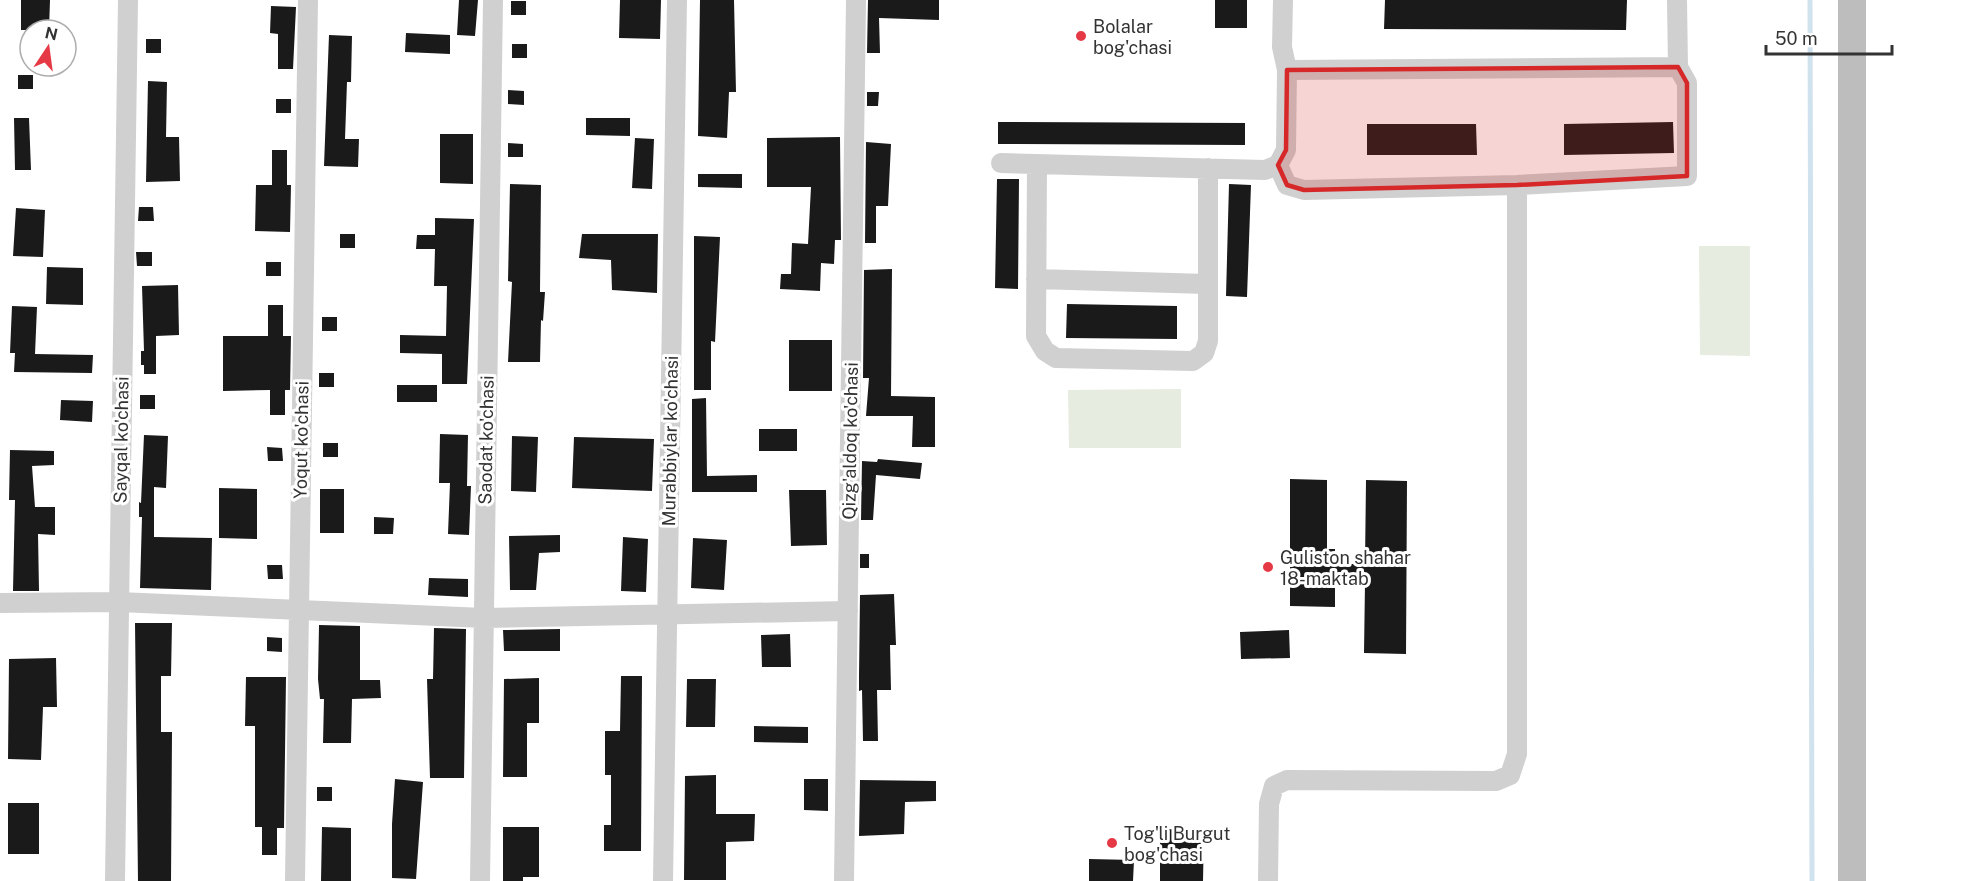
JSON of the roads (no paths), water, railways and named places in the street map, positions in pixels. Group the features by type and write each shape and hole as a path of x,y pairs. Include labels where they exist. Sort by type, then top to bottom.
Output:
{"main road":[{"path":"1851,881 1852,0"}],"street":[{"name":"Sayqal ko'chasi","path":"115,881 128,0"},
{"name":"Yoqut ko'chasi","path":"295,881 308,0"},
{"name":"Saodat ko'chasi","path":"480,881 493,0"},
{"name":"Murabbiylar ko'chasi","path":"663,881 677,0"},
{"name":"Qizg'aldoq ko'chasi","path":"844,881 856,0"},
{"path":"1001,163 1265,170 1278,165 1286,150 1287,70 1282,47 1283,0"},
{"path":"1278,165 1287,185 1304,190 1518,186 1687,176 1687,83 1678,68 1677,0"},
{"path":"1287,70 1678,68"},
{"path":"1036,164 1036,336 1044,351 1056,358 1193,361 1204,353 1208,341 1208,168"},
{"path":"1268,881 1269,804 1274,786 1287,780 1496,781 1510,775 1517,754 1518,186"},
{"path":"1036,279 1207,284"},
{"path":"0,603 119,602 484,618 848,611"}],"waterway":[{"path":"1810,0 1812,881"}],"place":[{"name":"Bolalar bog'chasi","path":"1081,36"},
{"name":"Guliston shahar 18-maktab","path":"1268,567"},
{"name":"Tog'li Burgut bog'chasi","path":"1112,843"}]}
